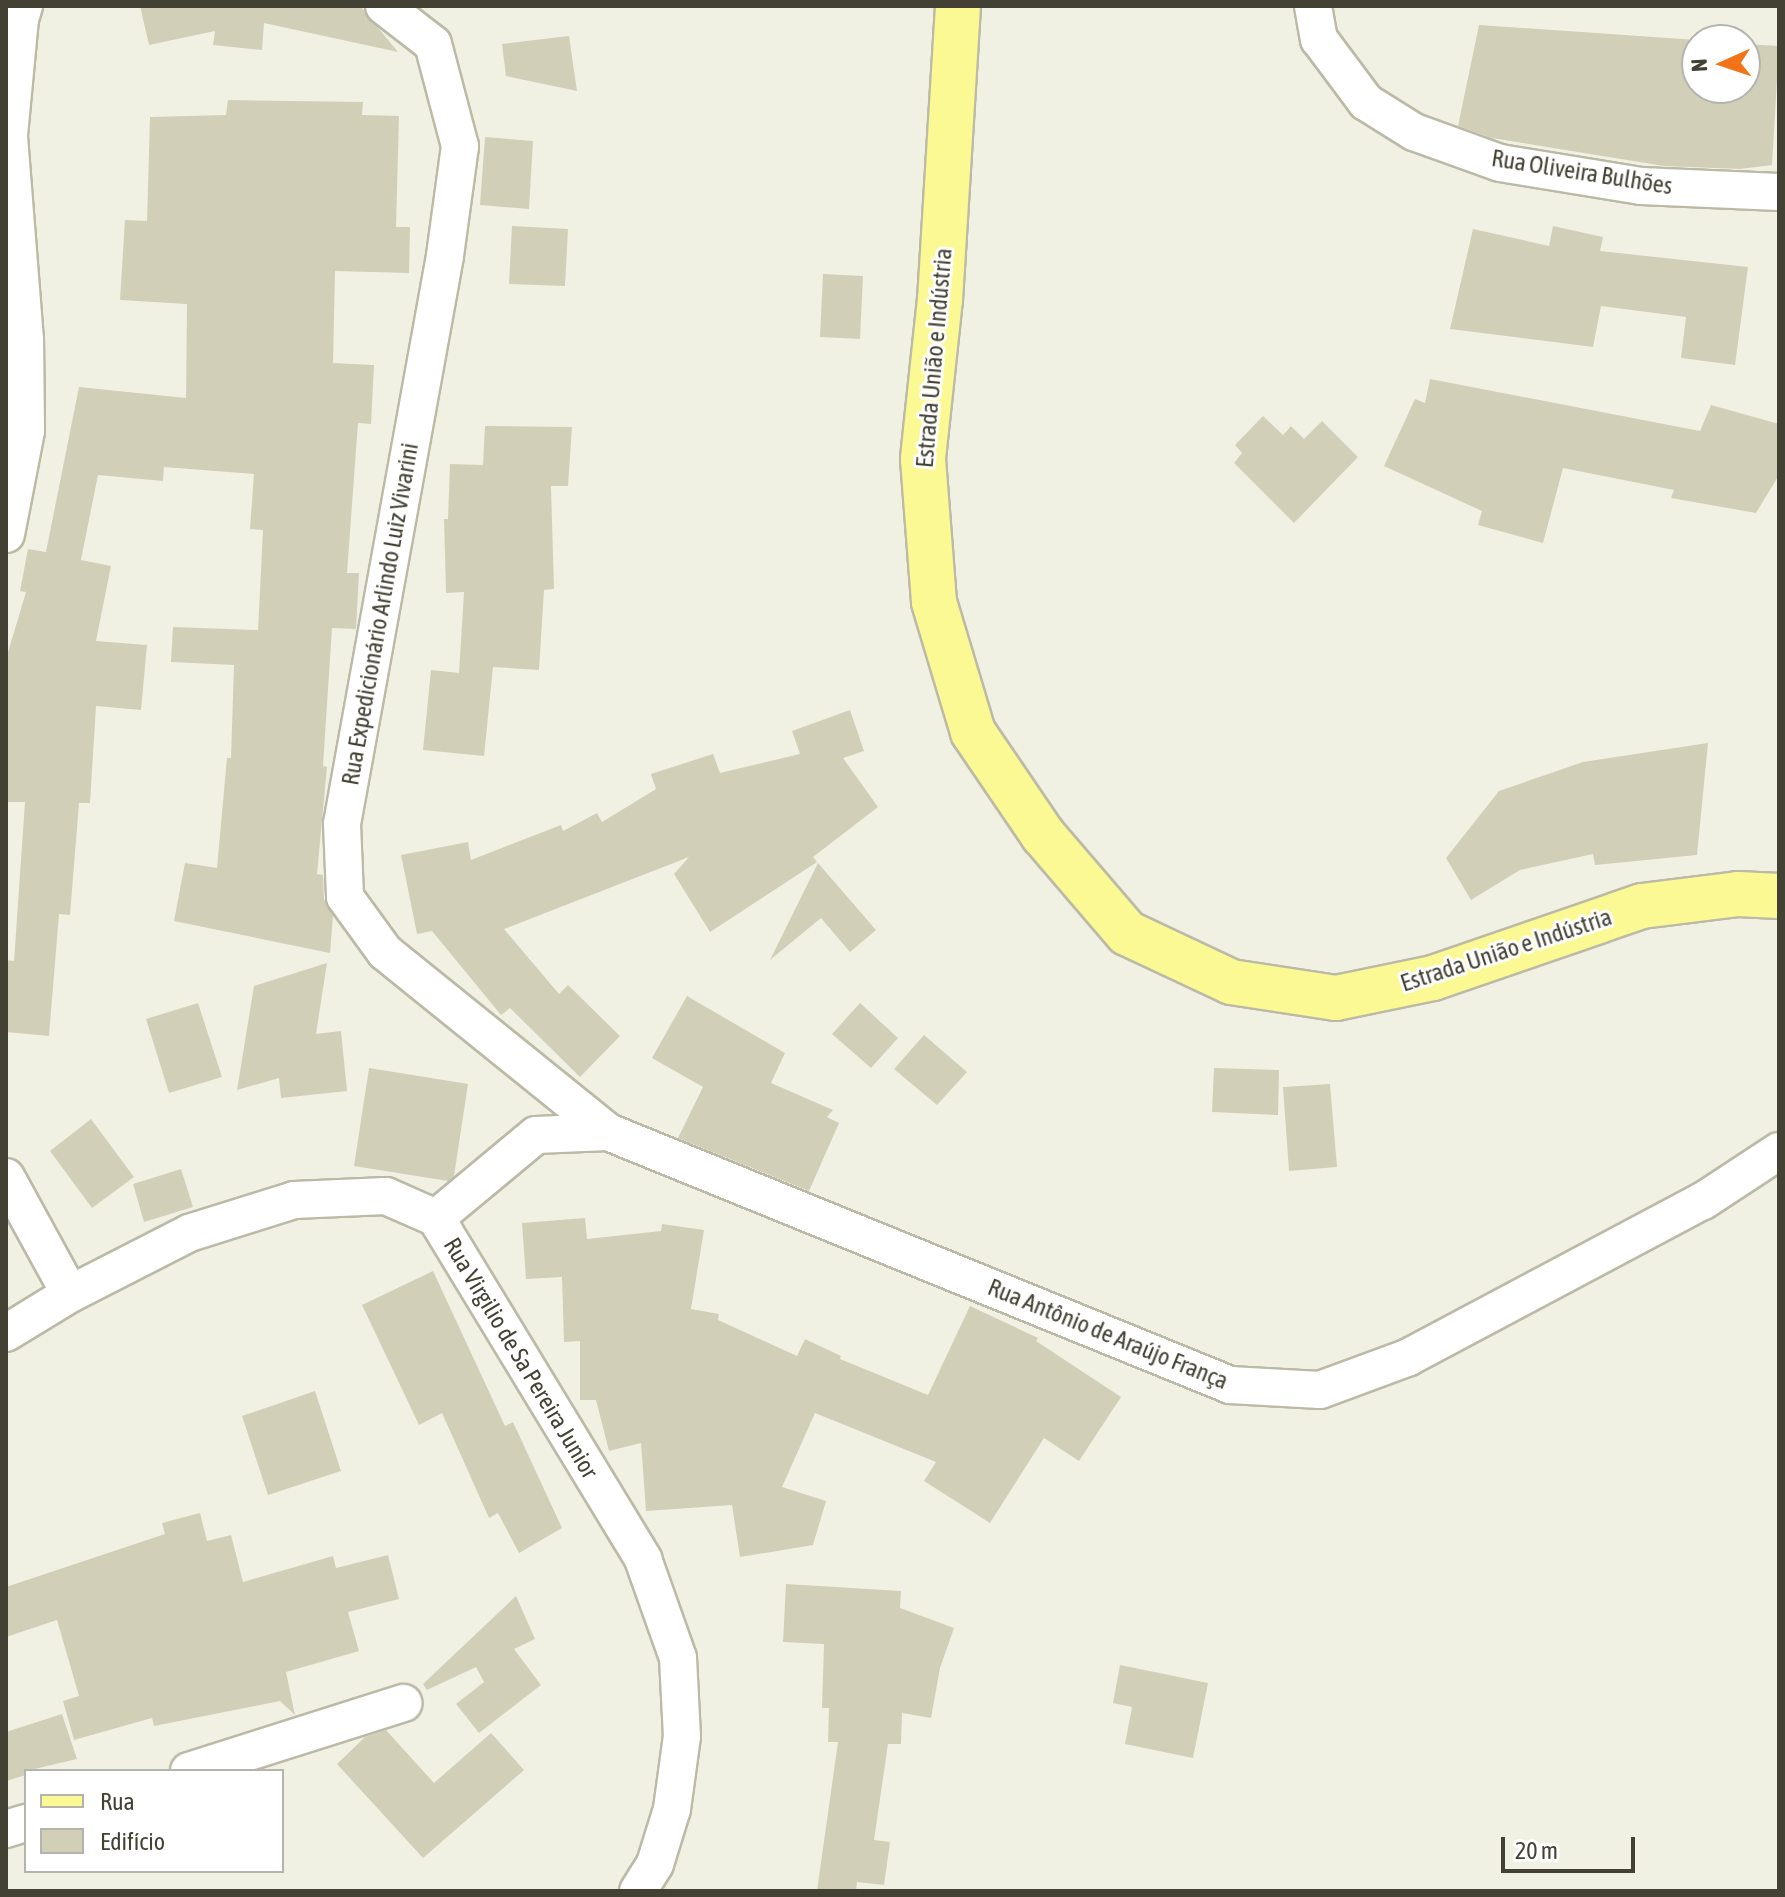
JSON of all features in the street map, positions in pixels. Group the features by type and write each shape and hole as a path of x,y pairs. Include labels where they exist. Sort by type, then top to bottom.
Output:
{"main road":[{"name":"Estrada União e Indústria","path":"958,6 940,299 923,459 934,602 973,732 1043,835 1127,933 1231,982 1336,998 1433,978 1642,906 1738,894 1779,896"}],"street":[{"path":"6,534 26,431 25,340 9,135 20,19 24,6"},
{"name":"Rua Expedicionário Arlindo Luiz Vivarini","path":"384,6 433,44 460,146 445,256 342,824 345,897 385,952 608,1132"},
{"name":"Rua Oliveira Bulhões","path":"1313,6 1319,39 1366,102 1414,132 1500,163 1641,186 1779,192"},
{"name":"Rua Antônio de Araújo França","path":"436,1218 536,1135 608,1132 1230,1385 1320,1390 1409,1357 1703,1201 1779,1151"},
{"path":"6,1177 70,1294"},
{"name":"Rua Virgilio de Sa Pereira Junior","path":"6,1333 70,1294 189,1233 294,1200 386,1196 436,1218 643,1559 678,1658 682,1736 672,1809 655,1864 638,1891"},
{"path":"195,1769 403,1703"}],"building":[{"path":"140,6 360,6 398,52 264,23 262,50 213,45 215,31 149,45"},
{"path":"1479,25 1681,39 1681,104 1761,104 1761,45 1779,46 1772,165 1740,169 1664,166 1492,138 1458,126"},
{"path":"569,36 577,91 506,76 502,44"},
{"path":"228,100 363,102 362,115 399,116 396,227 410,227 409,273 335,271 333,363 374,365 371,424 358,423 347,573 359,573 356,629 332,628 323,766 327,767 317,874 323,875 324,899 333,916 330,953 174,921 185,863 217,868 227,758 231,758 234,665 171,662 173,627 258,630 263,530 250,529 254,474 164,467 163,481 98,475 81,560 111,566 96,641 147,645 141,710 96,706 90,803 79,803 70,915 59,914 49,1036 6,1032 6,960 14,961 25,802 6,802 6,659 26,592 20,591 28,549 46,552 79,387 186,398 187,304 120,300 125,220 147,221 150,117 226,115"},
{"path":"485,137 533,141 529,209 480,205"},
{"path":"512,226 568,229 565,286 509,284"},
{"path":"1553,226 1603,237 1600,251 1748,267 1735,365 1681,358 1686,317 1601,306 1593,347 1450,329 1473,229 1549,246"},
{"path":"823,274 863,276 860,339 820,337"},
{"path":"1430,379 1700,431 1711,405 1779,424 1779,475 1756,513 1671,498 1674,490 1563,468 1543,543 1478,525 1482,511 1384,466 1415,399 1425,403"},
{"path":"1263,416 1283,435 1291,426 1304,439 1322,421 1358,457 1294,523 1234,463 1242,453 1235,445"},
{"path":"485,426 572,427 568,486 551,486 554,589 544,590 539,670 493,667 484,756 423,750 431,670 459,673 464,592 446,593 444,519 448,519 450,464 483,465"},
{"path":"850,710 864,751 843,758 878,807 813,857 817,862 710,932 674,874 689,857 504,929 559,994 568,985 620,1036 580,1077 510,1008 501,1015 432,931 417,934 401,855 468,842 471,860 561,825 563,831 597,813 602,822 656,789 651,774 713,754 720,773 800,754 792,731"},
{"path":"1708,743 1697,855 1595,865 1593,854 1520,870 1471,900 1446,858 1499,791 1583,762"},
{"path":"818,863 876,930 850,952 821,918 770,960"},
{"path":"327,963 316,1034 341,1031 347,1091 281,1098 279,1078 237,1090 254,986"},
{"path":"687,996 785,1053 771,1083 833,1110 827,1117 839,1123 809,1191 678,1138 703,1087 652,1058"},
{"path":"198,1003 222,1077 169,1093 146,1019"},
{"path":"860,1003 898,1038 871,1068 832,1034"},
{"path":"924,1035 967,1072 937,1105 894,1069"},
{"path":"369,1068 468,1084 454,1176 448,1181 354,1166"},
{"path":"1214,1068 1279,1070 1278,1115 1212,1112"},
{"path":"1330,1084 1337,1167 1289,1171 1283,1087"},
{"path":"91,1119 134,1177 92,1208 50,1151"},
{"path":"181,1169 193,1207 144,1222 133,1184"},
{"path":"585,1218 587,1239 661,1231 662,1224 704,1230 691,1309 719,1314 718,1320 797,1356 805,1339 841,1356 840,1359 928,1395 970,1306 1038,1338 1036,1341 1121,1397 1079,1461 1044,1438 990,1523 924,1481 936,1462 815,1413 782,1487 826,1501 813,1545 740,1557 732,1505 646,1511 641,1443 609,1451 596,1400 580,1400 580,1341 564,1342 562,1277 526,1279 522,1223"},
{"path":"433,1271 505,1426 513,1422 562,1528 519,1553 498,1513 489,1518 442,1413 419,1425 362,1305"},
{"path":"315,1391 341,1471 268,1495 242,1416"},
{"path":"200,1513 207,1541 231,1535 243,1582 333,1556 336,1568 388,1555 399,1599 348,1612 359,1651 286,1672 295,1715 280,1701 154,1726 152,1718 74,1740 63,1701 79,1696 57,1620 6,1637 6,1587 165,1534 162,1523"},
{"path":"786,1584 901,1591 900,1608 954,1628 940,1668 931,1718 902,1713 901,1744 888,1744 874,1840 890,1842 884,1885 857,1882 856,1891 817,1891 838,1742 828,1742 829,1708 822,1708 824,1644 783,1642"},
{"path":"516,1596 535,1639 514,1649 541,1685 479,1733 456,1704 484,1682 476,1667 427,1690 423,1684"},
{"path":"1120,1665 1208,1683 1193,1758 1125,1744 1132,1707 1113,1703"},
{"path":"62,1714 77,1759 24,1769 24,1776 6,1781 6,1732"},
{"path":"386,1730 434,1783 491,1733 524,1770 423,1858 337,1764 365,1737"}]}
